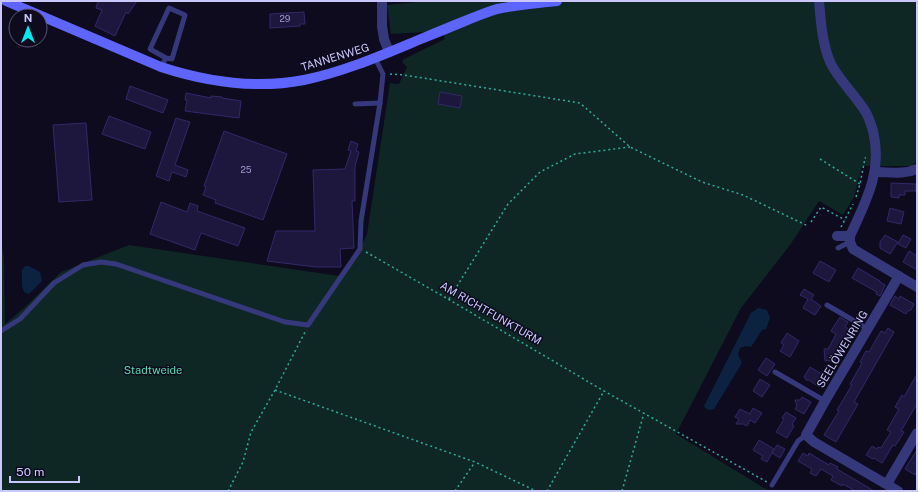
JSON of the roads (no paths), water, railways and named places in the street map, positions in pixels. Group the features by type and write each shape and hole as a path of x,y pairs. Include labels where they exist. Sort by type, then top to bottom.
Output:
{"street":[{"name":"TANNENWEG","path":"6,1 161,68 209,80 249,84 287,83 320,76 375,58 483,14 515,6 557,1"},
{"path":"382,1 382,26 384,39 389,52"},
{"path":"818,1 825,47 831,63 839,77 866,112 875,140 875,172 871,190 850,239 853,249 917,287"},
{"path":"875,172 902,173 917,169"},
{"path":"837,236 850,239"},
{"name":"SEELÖWENRING","path":"806,435 899,276"},
{"path":"887,484 917,433"},
{"path":"806,435 814,442 898,491"}],"lane":[{"path":"169,8 185,15 172,59 166,58 150,49 169,8"},
{"path":"161,68 166,58"},
{"path":"1,331 20,318 54,283 83,265 101,262 116,264 285,322 308,325 360,249 361,221 380,103 383,74 375,58"},
{"path":"355,104 380,103"},
{"path":"838,248 850,239"},
{"path":"827,305 868,329"},
{"path":"774,372 825,401"},
{"name":"SEELÖWENRING","path":"772,485 798,441 806,435"}],"water":[{"path":"25,266 29,266 40,272 42,281 29,294 24,292 22,286 22,270"},
{"path":"758,308 767,310 770,318 766,329 762,330 751,347 746,346 740,348 738,354 742,363 714,409 706,409 704,406 751,313"}],"park label":[{"name":"Stadtweide","path":"153,370"}]}
